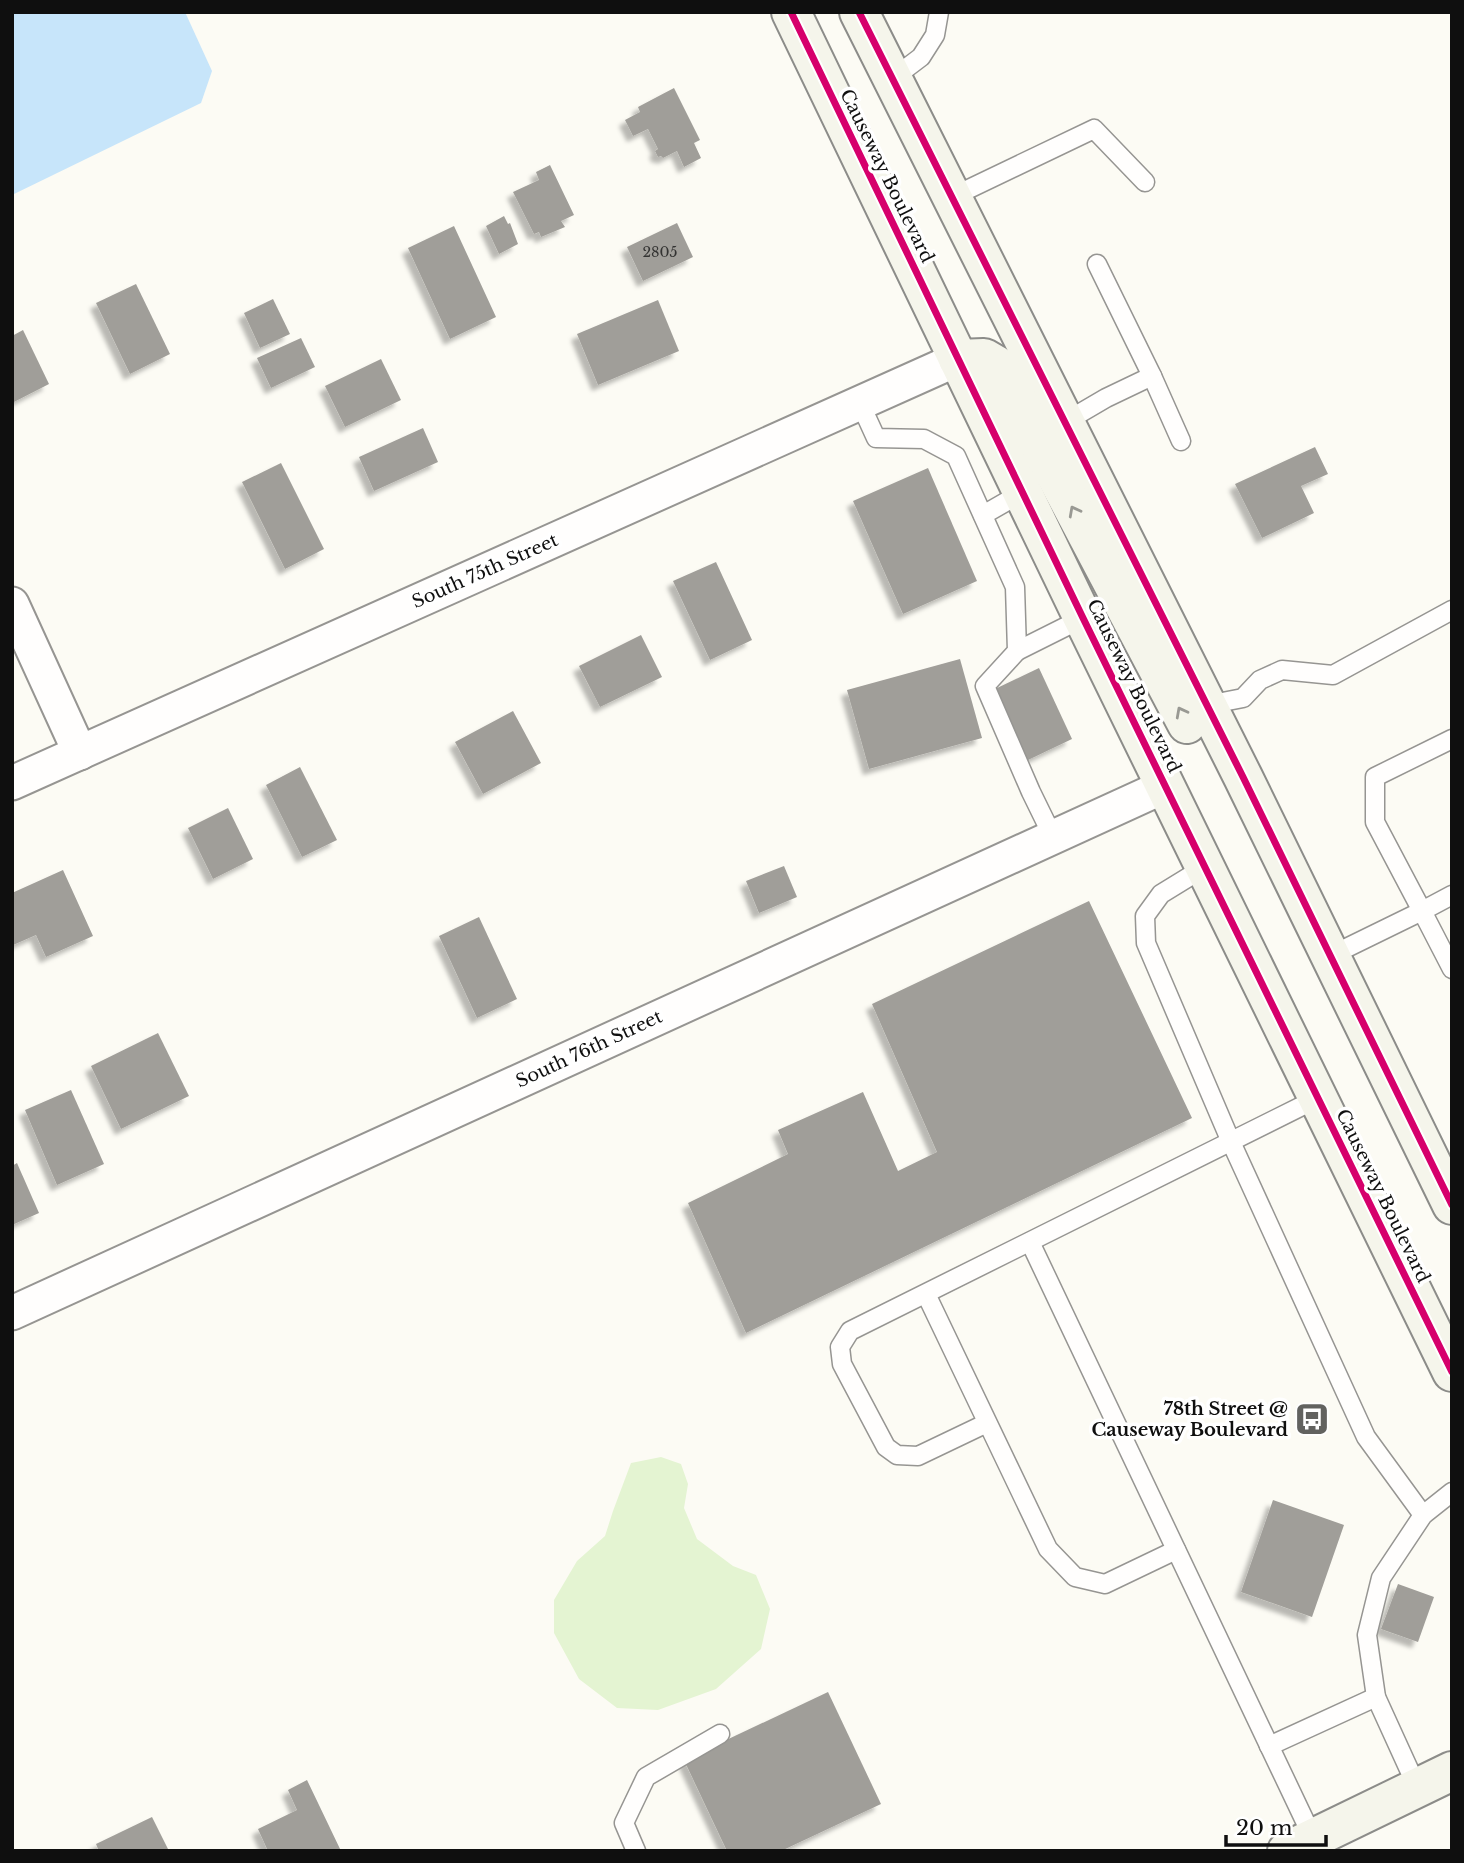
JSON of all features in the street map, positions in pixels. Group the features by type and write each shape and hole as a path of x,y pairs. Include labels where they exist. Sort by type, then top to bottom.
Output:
{"main road":[{"name":"Causeway Boulevard","path":"791,12 1083,618 1452,1372"},
{"path":"859,12 1243,777 1452,1205"},
{"path":"958,359 984,358 996,365 1006,377 1198,744 1217,763 1243,777"},
{"path":"1300,1844 1452,1771"}],"street":[{"name":"South 75th Street","path":"12,783 958,359"},
{"path":"12,604 80,753"},
{"name":"South 76th Street","path":"12,1313 1165,786"}],"lane":[{"path":"892,79 921,57 935,35 939,12"},
{"path":"952,197 1094,129 1145,182"},
{"path":"1097,264 1181,441"},
{"path":"1065,422 1152,376"},
{"path":"860,403 876,438 924,439 956,456 1014,587 1017,651"},
{"path":"983,515 1023,492"},
{"path":"1207,705 1243,698 1260,680 1282,670 1333,675 1452,610"},
{"path":"1054,837 1031,792 985,686 1017,651 1083,618"},
{"path":"1452,739 1375,777 1375,822 1452,969"},
{"path":"1205,867 1161,894 1145,916 1146,943 1231,1142 1366,1437 1423,1515"},
{"path":"1330,956 1452,895"},
{"path":"988,1423 918,1456 897,1455 886,1447 842,1364 840,1347 850,1331 1318,1098"},
{"path":"1030,1242 1269,1746 1300,1844"},
{"path":"926,1294 1048,1549 1074,1577 1105,1584 1176,1550"},
{"path":"1417,1787 1376,1697 1367,1636 1381,1578 1423,1515 1452,1492"},
{"path":"1269,1746 1376,1697"},
{"path":"636,1851 624,1823 646,1777 720,1734"}],"green space":[{"path":"661,1457 681,1464 688,1484 684,1508 697,1539 733,1566 756,1575 770,1609 761,1649 716,1689 658,1710 617,1708 579,1679 554,1633 554,1600 577,1561 605,1536 631,1463"}],"water":[{"path":"12,12 185,12 212,71 201,103 12,195"}],"building":[{"path":"674,88 700,140 694,143 701,158 684,167 677,151 663,158 658,157 655,151 658,149 648,129 633,136 625,120 640,112 638,107"},
{"path":"550,165 574,215 561,221 565,227 541,237 539,232 534,234 513,192 539,180 536,172"},
{"path":"504,216 508,224 510,223 518,244 499,254 486,226"},
{"path":"677,223 693,257 643,281 627,247"},
{"path":"454,226 496,317 450,339 408,248"},
{"path":"136,284 170,354 130,374 96,303"},
{"path":"273,299 290,334 260,348 244,313"},
{"path":"658,300 679,351 598,385 577,334"},
{"path":"23,330 49,384 12,403 12,336"},
{"path":"301,338 315,367 271,388 257,358"},
{"path":"381,359 401,400 345,427 325,386"},
{"path":"423,428 438,462 374,491 359,457"},
{"path":"1315,447 1328,474 1301,486 1314,513 1262,538 1235,484"},
{"path":"281,463 324,549 285,569 242,482"},
{"path":"928,468 977,581 903,614 853,501"},
{"path":"716,562 752,640 710,660 673,581"},
{"path":"641,635 662,677 600,707 579,666"},
{"path":"960,659 982,738 869,769 847,690"},
{"path":"1039,668 1072,739 1028,760 995,689"},
{"path":"513,711 541,763 483,794 455,742"},
{"path":"300,767 337,840 302,857 266,785"},
{"path":"228,808 253,859 213,879 188,828"},
{"path":"784,866 797,897 759,913 746,881"},
{"path":"63,870 93,936 46,957 36,935 13,945 12,893"},
{"path":"1089,901 1192,1118 746,1333 688,1203 788,1154 778,1130 863,1092 898,1171 937,1152 872,1004"},
{"path":"479,917 517,999 477,1018 439,936"},
{"path":"158,1033 189,1096 121,1129 91,1066"},
{"path":"71,1090 104,1164 57,1185 25,1110"},
{"path":"17,1163 39,1213 12,1225 12,1166"},
{"path":"1273,1500 1344,1525 1312,1617 1241,1592"},
{"path":"1398,1584 1434,1597 1418,1642 1381,1629"},
{"path":"828,1692 881,1804 781,1851 727,1851 684,1760"},
{"path":"307,1780 341,1851 268,1851 258,1829 297,1810 288,1790"},
{"path":"152,1817 169,1851 99,1851 96,1844"}],"cycle path":[{"path":"791,12 1083,618 1452,1372"},
{"path":"859,12 1243,777 1452,1205"}],"place":[{"name":"78th Street @ Causeway Boulevard","path":"1312,1419"}]}
